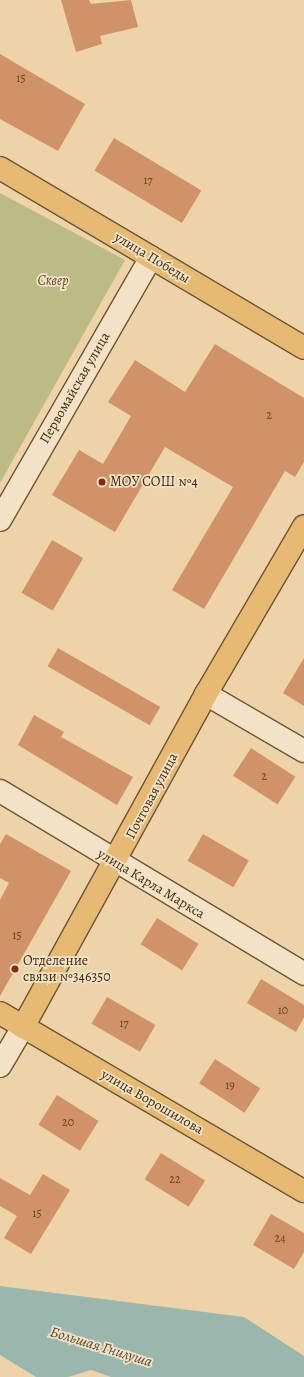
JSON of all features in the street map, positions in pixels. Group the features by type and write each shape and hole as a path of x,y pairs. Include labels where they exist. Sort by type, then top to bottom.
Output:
{"main road":[{"name":"улица Победы","path":"0,168 304,348"},
{"name":"Почтовая улица","path":"23,1028 116,864 206,694 304,526"},
{"name":"улица Ворошилова","path":"0,1013 23,1028 304,1191"}],"street":[{"name":"Первомайская улица","path":"0,520 151,257"},
{"path":"206,694 304,751"},
{"name":"улица Карла Маркса","path":"0,791 116,864 304,974"},
{"name":"Почтовая улица","path":"0,1066 23,1028"}],"green space":[{"name":"Сквер","path":"0,193 125,260 0,483"}],"water":[{"name":"Большая Гнилуша","path":"0,1286 244,1317 304,1356 304,1377 111,1377 91,1370 68,1377 36,1377 0,1355"}],"building":[{"path":"61,0 89,0 91,4 131,0 138,27 100,36 102,44 76,52"},
{"path":"0,54 85,104 58,151 0,119"},
{"path":"114,138 201,191 182,223 94,171"},
{"name":"МОУ СОШ №4","path":"215,344 304,398 304,462 295,477 285,471 204,609 172,590 233,487 165,447 115,532 52,495 79,450 103,464 131,416 108,402 135,360 185,392"},
{"path":"52,540 83,558 53,611 22,593"},
{"path":"58,648 160,707 150,725 48,666"},
{"path":"304,658 304,706 283,693"},
{"path":"34,715 64,732 61,737 133,777 117,805 18,745"},
{"path":"251,748 295,777 277,805 233,776"},
{"path":"6,834 71,871 0,996 0,900 9,883 0,878 0,844"},
{"path":"203,834 249,860 233,887 188,861"},
{"path":"157,918 199,944 182,970 141,944"},
{"path":"261,979 304,1005 304,1017 296,1032 247,1003"},
{"path":"107,997 155,1025 140,1052 92,1024"},
{"path":"215,1059 260,1088 244,1113 199,1083"},
{"path":"57,1095 99,1121 80,1151 38,1125"},
{"path":"161,1153 205,1181 189,1207 145,1179"},
{"path":"43,1174 70,1190 31,1254 4,1238 17,1216 0,1206 0,1178 30,1195"},
{"path":"271,1214 304,1233 304,1252 294,1269 253,1245"}],"place":[{"name":"МОУ СОШ №4","path":"102,482"},
{"name":"Отделение связи №346350","path":"15,969"}]}
